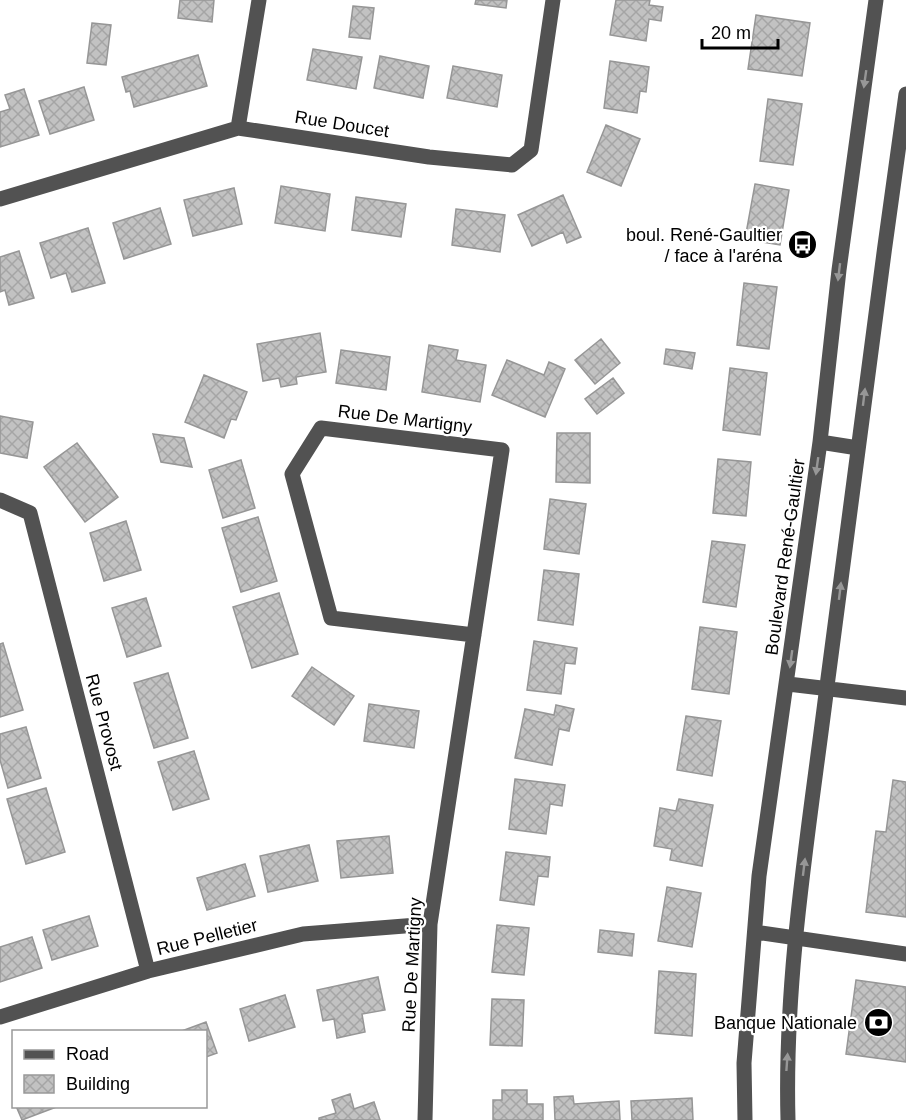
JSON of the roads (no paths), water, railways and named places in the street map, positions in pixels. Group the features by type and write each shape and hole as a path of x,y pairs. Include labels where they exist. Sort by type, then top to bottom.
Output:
{"street":[{"path":"238,128 259,0"},
{"name":"Rue Doucet","path":"0,199 238,128 429,157 512,165 531,150 553,0"},
{"name":"Boulevard René-Gaultier","path":"745,1120 744,1063 759,876 788,684 820,442 839,270 876,0"},
{"path":"788,1120 786,1069 796,938 858,448 906,94"},
{"name":"Rue De Martigny","path":"425,1120 430,924 502,450 321,428 292,474 331,618 474,634"},
{"path":"820,442 858,448"},
{"name":"Rue Provost","path":"0,500 30,513 148,971"},
{"path":"788,684 906,698"},
{"name":"Rue Pelletier","path":"0,1017 148,971 303,934 430,924"},
{"path":"755,932 906,954"}],"place":[{"name":"boul. René-Gaultier / face à l'aréna","path":"803,245"},
{"name":"Banque Nationale","path":"878,1023"}]}
